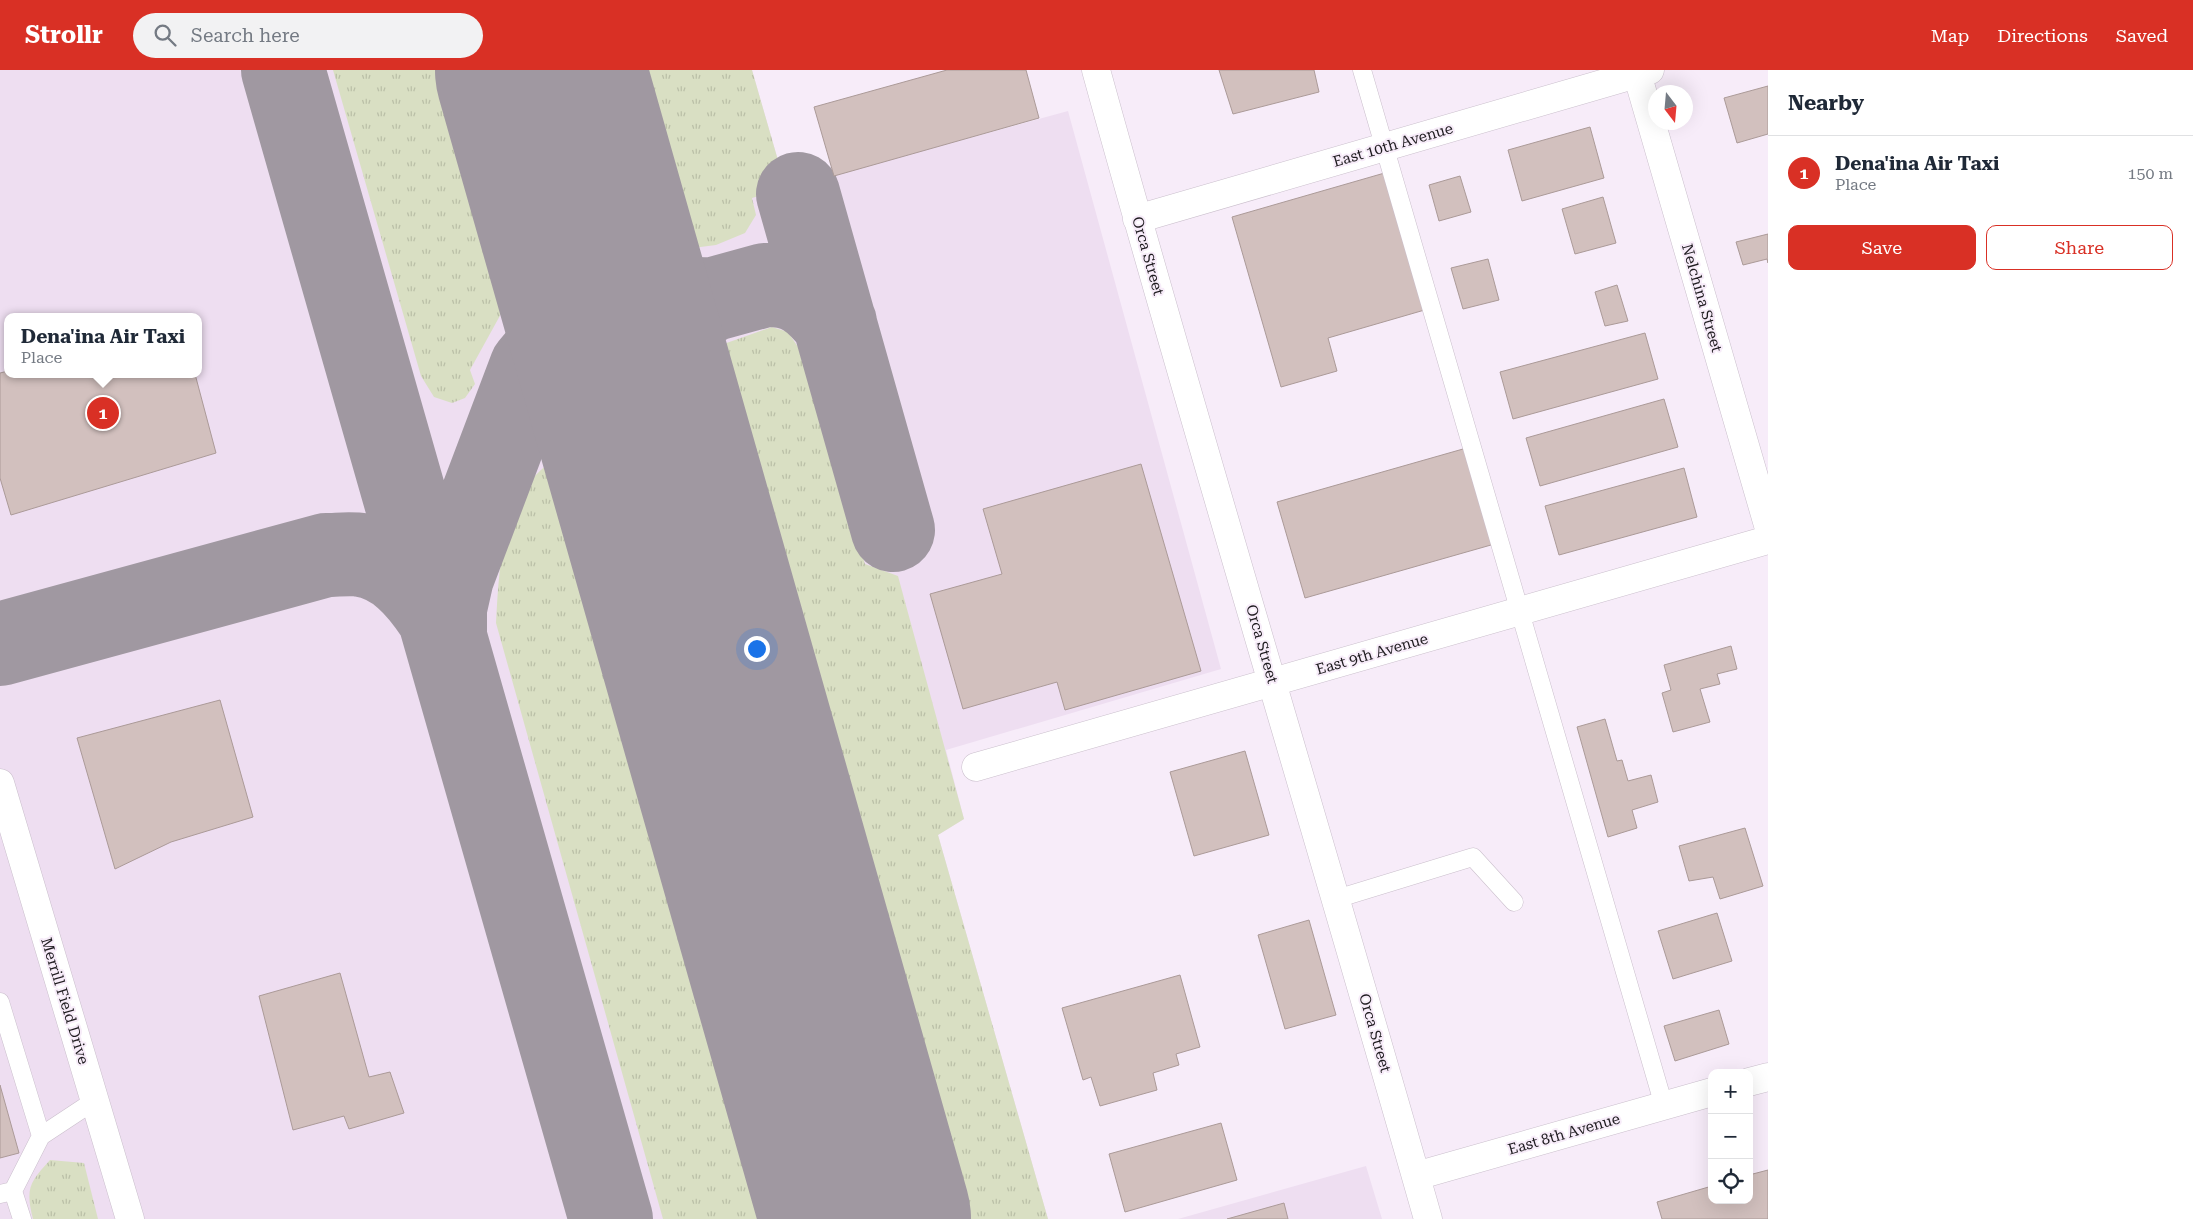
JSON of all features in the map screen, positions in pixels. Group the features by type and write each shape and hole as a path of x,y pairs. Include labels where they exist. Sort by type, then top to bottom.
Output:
{"street":[{"name":"Orca Street","path":"1096,70 1137,219 1428,1219"},
{"name":"East 10th Avenue","path":"1137,219 1641,71"},
{"name":"Nelchina Street","path":"1641,71 1768,525"},
{"name":"East 9th Avenue","path":"976,767 1768,540"},
{"name":"Merrill Field Drive","path":"2,795 130,1219"},
{"path":"1753,1081 1768,1077"},
{"name":"East 8th Avenue","path":"1416,1176 1708,1093"}],"lane":[{"path":"1362,70 1664,1106"},
{"path":"1336,899 1473,857 1514,902"},
{"path":"0,1002 41,1136"},
{"path":"22,1219 7,1193 41,1136 94,1101"}],"shaded area":[{"path":"0,70 752,70 786,188 1068,111 1221,669 946,750 964,819 938,835 1048,1219 0,1219"},
{"path":"1366,1166 1382,1219 1178,1219"}],"green space":[{"path":"333,70 470,70 507,203 513,233 512,263 502,312 470,370 475,384 465,398 452,403 434,397 421,376"},
{"path":"615,70 752,70 786,188 752,198 756,215 745,233 716,245 685,249 670,240 664,225 663,211 652,197"},
{"path":"772,327 788,332 798,347 865,564 898,576 964,819 938,835 1048,1219 943,1219 704,387 703,370 718,346"},
{"path":"567,454 581,469 594,494 779,1167 789,1219 663,1219 496,623 501,559 511,516 520,497 532,480 547,465"},
{"path":"50,1160 84,1163 98,1219 33,1219 29,1200 31,1186"}],"building":[{"path":"947,70 1026,70 1039,118 834,176 814,107"},
{"path":"1219,70 1314,70 1319,92 1233,114"},
{"path":"1768,86 1768,134 1737,143 1724,98"},
{"path":"1590,127 1604,178 1522,201 1508,150"},
{"path":"1388,172 1428,309 1328,338 1337,371 1281,387 1232,217"},
{"path":"1460,176 1471,212 1439,221 1429,185"},
{"path":"1603,197 1616,243 1575,254 1562,209"},
{"path":"1768,234 1768,263 1767,259 1743,265 1736,242"},
{"path":"1488,259 1499,300 1463,309 1451,268"},
{"path":"1617,285 1628,321 1605,326 1595,292"},
{"path":"1645,333 1658,379 1513,419 1500,372"},
{"path":"4,372 4,378 196,378 216,453 11,515 0,478 0,373"},
{"path":"1664,399 1678,447 1540,486 1526,438"},
{"path":"1470,447 1498,543 1305,598 1277,502"},
{"path":"1141,464 1201,671 1065,710 1057,682 963,709 930,594 1002,574 983,509"},
{"path":"1684,468 1697,517 1559,555 1545,506"},
{"path":"1731,646 1737,669 1717,674 1720,684 1700,689 1710,722 1673,732 1662,693 1671,690 1664,665"},
{"path":"220,700 253,817 171,842 115,869 77,738"},
{"path":"1605,719 1617,761 1622,760 1628,781 1651,775 1658,802 1632,810 1637,828 1608,837 1577,727"},
{"path":"1245,751 1269,835 1194,856 1170,772"},
{"path":"1745,828 1763,886 1720,899 1713,877 1689,881 1679,846"},
{"path":"1717,913 1732,961 1673,979 1658,931"},
{"path":"1309,920 1336,1015 1285,1029 1258,935"},
{"path":"340,973 369,1077 390,1072 404,1113 349,1129 344,1116 293,1130 259,996"},
{"path":"1180,975 1200,1047 1176,1054 1179,1065 1153,1073 1157,1090 1100,1106 1091,1077 1083,1080 1062,1008"},
{"path":"1719,1010 1729,1044 1675,1061 1664,1026"},
{"path":"0,1085 19,1153 0,1158"},
{"path":"1221,1123 1237,1180 1125,1212 1109,1154"},
{"path":"1768,1170 1768,1219 1662,1219 1657,1202 1708,1187 1708,1204 1753,1204 1753,1174"},
{"path":"1284,1203 1288,1219 1227,1219"}],"taxiway":[{"path":"283,70 611,1219"},
{"path":"571,178 592,229 604,250 618,268 635,282 656,292 682,298 713,299"},
{"path":"798,194 893,530"},
{"path":"445,635 445,608 452,577 531,368 541,356 565,340 765,285 787,287 805,294 820,306 835,323"},
{"path":"650,464 643,399 645,375 650,361 657,348 676,325 687,315 713,299"},
{"path":"0,644 326,555 357,554 385,563 405,576 437,614"},
{"path":"860,1198 861,1219"}],"runway":[{"path":"540,70 866,1219"}],"place":[{"name":"Dena'ina Air Taxi","path":"103,413"}]}
